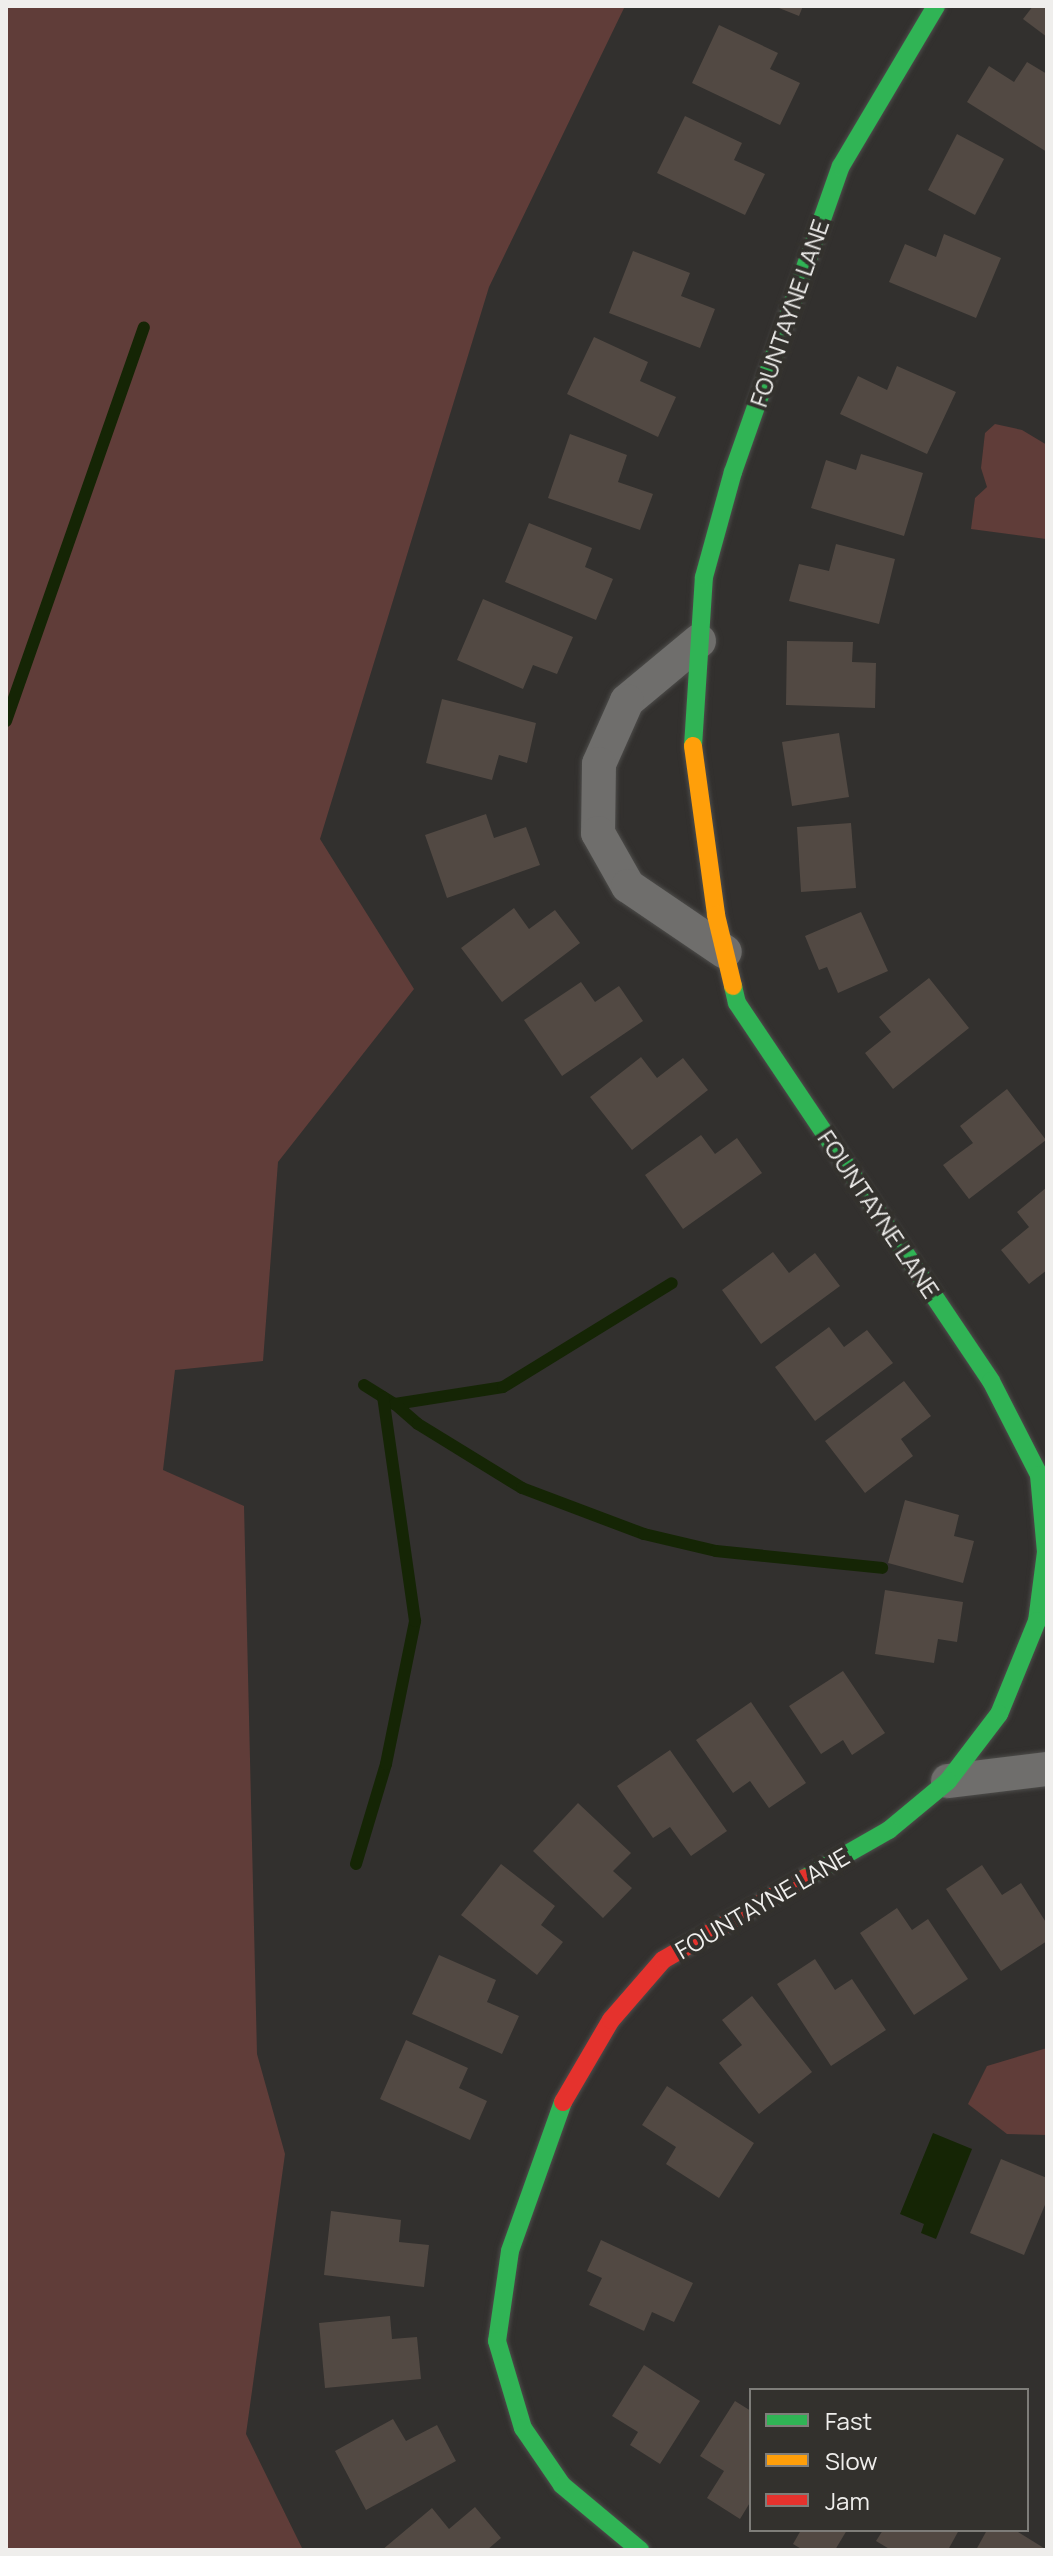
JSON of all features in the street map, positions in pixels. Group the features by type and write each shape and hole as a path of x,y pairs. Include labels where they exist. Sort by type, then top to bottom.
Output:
{"street":[{"name":"FOUNTAYNE LANE","path":"640,2550 562,2485 523,2428 497,2341 510,2251 560,2107 611,2020 663,1960 889,1830 948,1781 999,1714 1037,1621 1046,1552 1043,1478 991,1381 737,1003 725,952 692,737 704,577 733,472 841,166 936,6"},
{"path":"699,641 627,701 599,764 598,833 628,886 725,952"},
{"path":"948,1781 1047,1769"}],"shaded area":[{"path":"6,6 625,6 489,287 320,839 414,989 278,1162 263,1361 175,1370 163,1470 244,1506 257,2054 285,2154 246,2434 303,2550 6,2550"},
{"path":"995,424 1022,430 1047,445 1046,539 971,529 975,498 987,487 981,468 985,433"},
{"path":"1047,2048 1047,2135 1007,2134 968,2104 987,2066"},
{"path":"933,2133 972,2149 936,2239 921,2233 924,2224 900,2214"}],"building":[{"path":"774,6 803,6 799,16"},
{"path":"1033,6 1047,6 1047,37 1023,19"},
{"path":"719,25 778,53 770,69 800,83 780,125 692,83"},
{"path":"1027,62 1047,74 1047,152 967,102 989,66 1014,82"},
{"path":"685,116 742,143 734,160 765,174 745,215 657,173"},
{"path":"957,134 1004,159 975,215 928,190"},
{"path":"944,234 1001,258 976,318 889,282 905,244 936,257"},
{"path":"633,251 690,273 681,296 715,309 700,348 609,313"},
{"path":"594,337 648,362 640,381 676,397 658,437 567,394"},
{"path":"897,366 956,392 927,454 840,414 858,376 887,390"},
{"path":"570,434 627,455 618,482 653,494 640,530 548,498"},
{"path":"861,454 923,473 904,536 811,508 826,460 856,470"},
{"path":"529,523 592,548 585,567 613,579 596,620 505,582"},
{"path":"836,544 895,559 879,624 789,601 799,564 829,571"},
{"path":"483,599 573,637 557,674 533,665 523,689 457,660"},
{"path":"787,641 853,642 852,662 876,663 875,708 786,705"},
{"path":"442,699 536,723 527,763 499,755 492,780 426,763"},
{"path":"839,733 849,797 792,806 782,742"},
{"path":"486,814 494,838 526,827 540,865 447,898 425,835"},
{"path":"851,823 856,888 801,892 797,827"},
{"path":"514,908 529,929 555,910 580,943 502,1002 461,948"},
{"path":"861,912 888,971 838,993 827,967 819,970 805,936"},
{"path":"929,978 969,1028 893,1089 865,1053 891,1032 879,1017"},
{"path":"581,982 595,1002 619,986 643,1021 562,1076 524,1020"},
{"path":"641,1057 657,1078 683,1058 708,1090 632,1150 590,1097"},
{"path":"1007,1089 1046,1140 969,1199 943,1165 973,1143 960,1126"},
{"path":"701,1135 715,1154 737,1138 762,1173 683,1229 645,1175"},
{"path":"1047,1187 1047,1270 1029,1284 1001,1250 1029,1227 1017,1212"},
{"path":"773,1252 789,1273 815,1253 840,1286 761,1344 722,1290"},
{"path":"829,1327 844,1347 867,1330 893,1363 815,1421 775,1367"},
{"path":"904,1381 931,1416 901,1439 913,1456 865,1493 825,1441"},
{"path":"905,1500 959,1515 954,1536 974,1541 963,1583 888,1563"},
{"path":"885,1590 963,1602 957,1642 938,1639 934,1663 875,1654"},
{"path":"843,1671 885,1733 852,1755 843,1740 821,1754 789,1706"},
{"path":"751,1702 806,1783 769,1808 750,1781 733,1793 696,1740"},
{"path":"670,1750 727,1831 691,1856 670,1827 653,1838 617,1786"},
{"path":"578,1803 631,1853 613,1871 632,1888 603,1918 533,1851"},
{"path":"501,1864 555,1906 541,1925 563,1942 537,1975 461,1915"},
{"path":"982,1865 1002,1895 1021,1883 1047,1924 1047,1941 1001,1971 946,1889"},
{"path":"897,1908 912,1930 928,1919 968,1979 914,2015 860,1933"},
{"path":"439,1955 496,1980 487,2002 519,2016 502,2054 412,2014"},
{"path":"815,1959 835,1990 852,1979 886,2030 831,2066 777,1984"},
{"path":"752,1996 812,2072 759,2114 719,2063 742,2045 722,2020"},
{"path":"406,2040 468,2068 459,2088 487,2101 470,2140 380,2099"},
{"path":"667,2086 754,2143 719,2198 666,2164 676,2147 642,2125"},
{"path":"1001,2159 1047,2178 1047,2200 1024,2255 970,2233"},
{"path":"331,2211 401,2220 399,2242 429,2245 424,2287 324,2275"},
{"path":"601,2240 693,2283 674,2322 652,2312 644,2331 589,2305 602,2278 587,2271"},
{"path":"390,2316 392,2339 417,2337 421,2379 325,2388 319,2323"},
{"path":"644,2365 700,2401 660,2464 630,2445 638,2432 612,2416"},
{"path":"735,2401 749,2410 749,2504 740,2519 707,2498 724,2471 700,2456"},
{"path":"393,2419 406,2441 437,2425 456,2461 366,2510 335,2451"},
{"path":"475,2507 501,2538 487,2550 382,2550 432,2508 449,2529"},
{"path":"800,2532 846,2532 835,2550 803,2550 793,2544"},
{"path":"882,2532 958,2532 948,2550 891,2550 876,2541"},
{"path":"986,2532 1018,2532 1047,2550 976,2550"}],"waterway":[{"path":"6,721 144,328"},
{"path":"364,1385 395,1404 503,1387 672,1283"},
{"path":"356,1864 386,1764 415,1621 383,1397"},
{"path":"395,1404 418,1424 522,1488 644,1534 716,1551 882,1568"}],"traffic: fast":[{"path":"693,746 704,577 733,472 841,166 936,6"},
{"path":"733,986 737,1003 991,1381 1039,1475 1046,1552 1037,1621 999,1714 948,1781 889,1830 805,1878"},
{"path":"563,2102 510,2251 497,2341 523,2428 562,2485 640,2550"}],"traffic: slow":[{"path":"693,746 716,915 733,986"}],"traffic: jam":[{"path":"563,2102 611,2020 663,1960 805,1878"}]}
